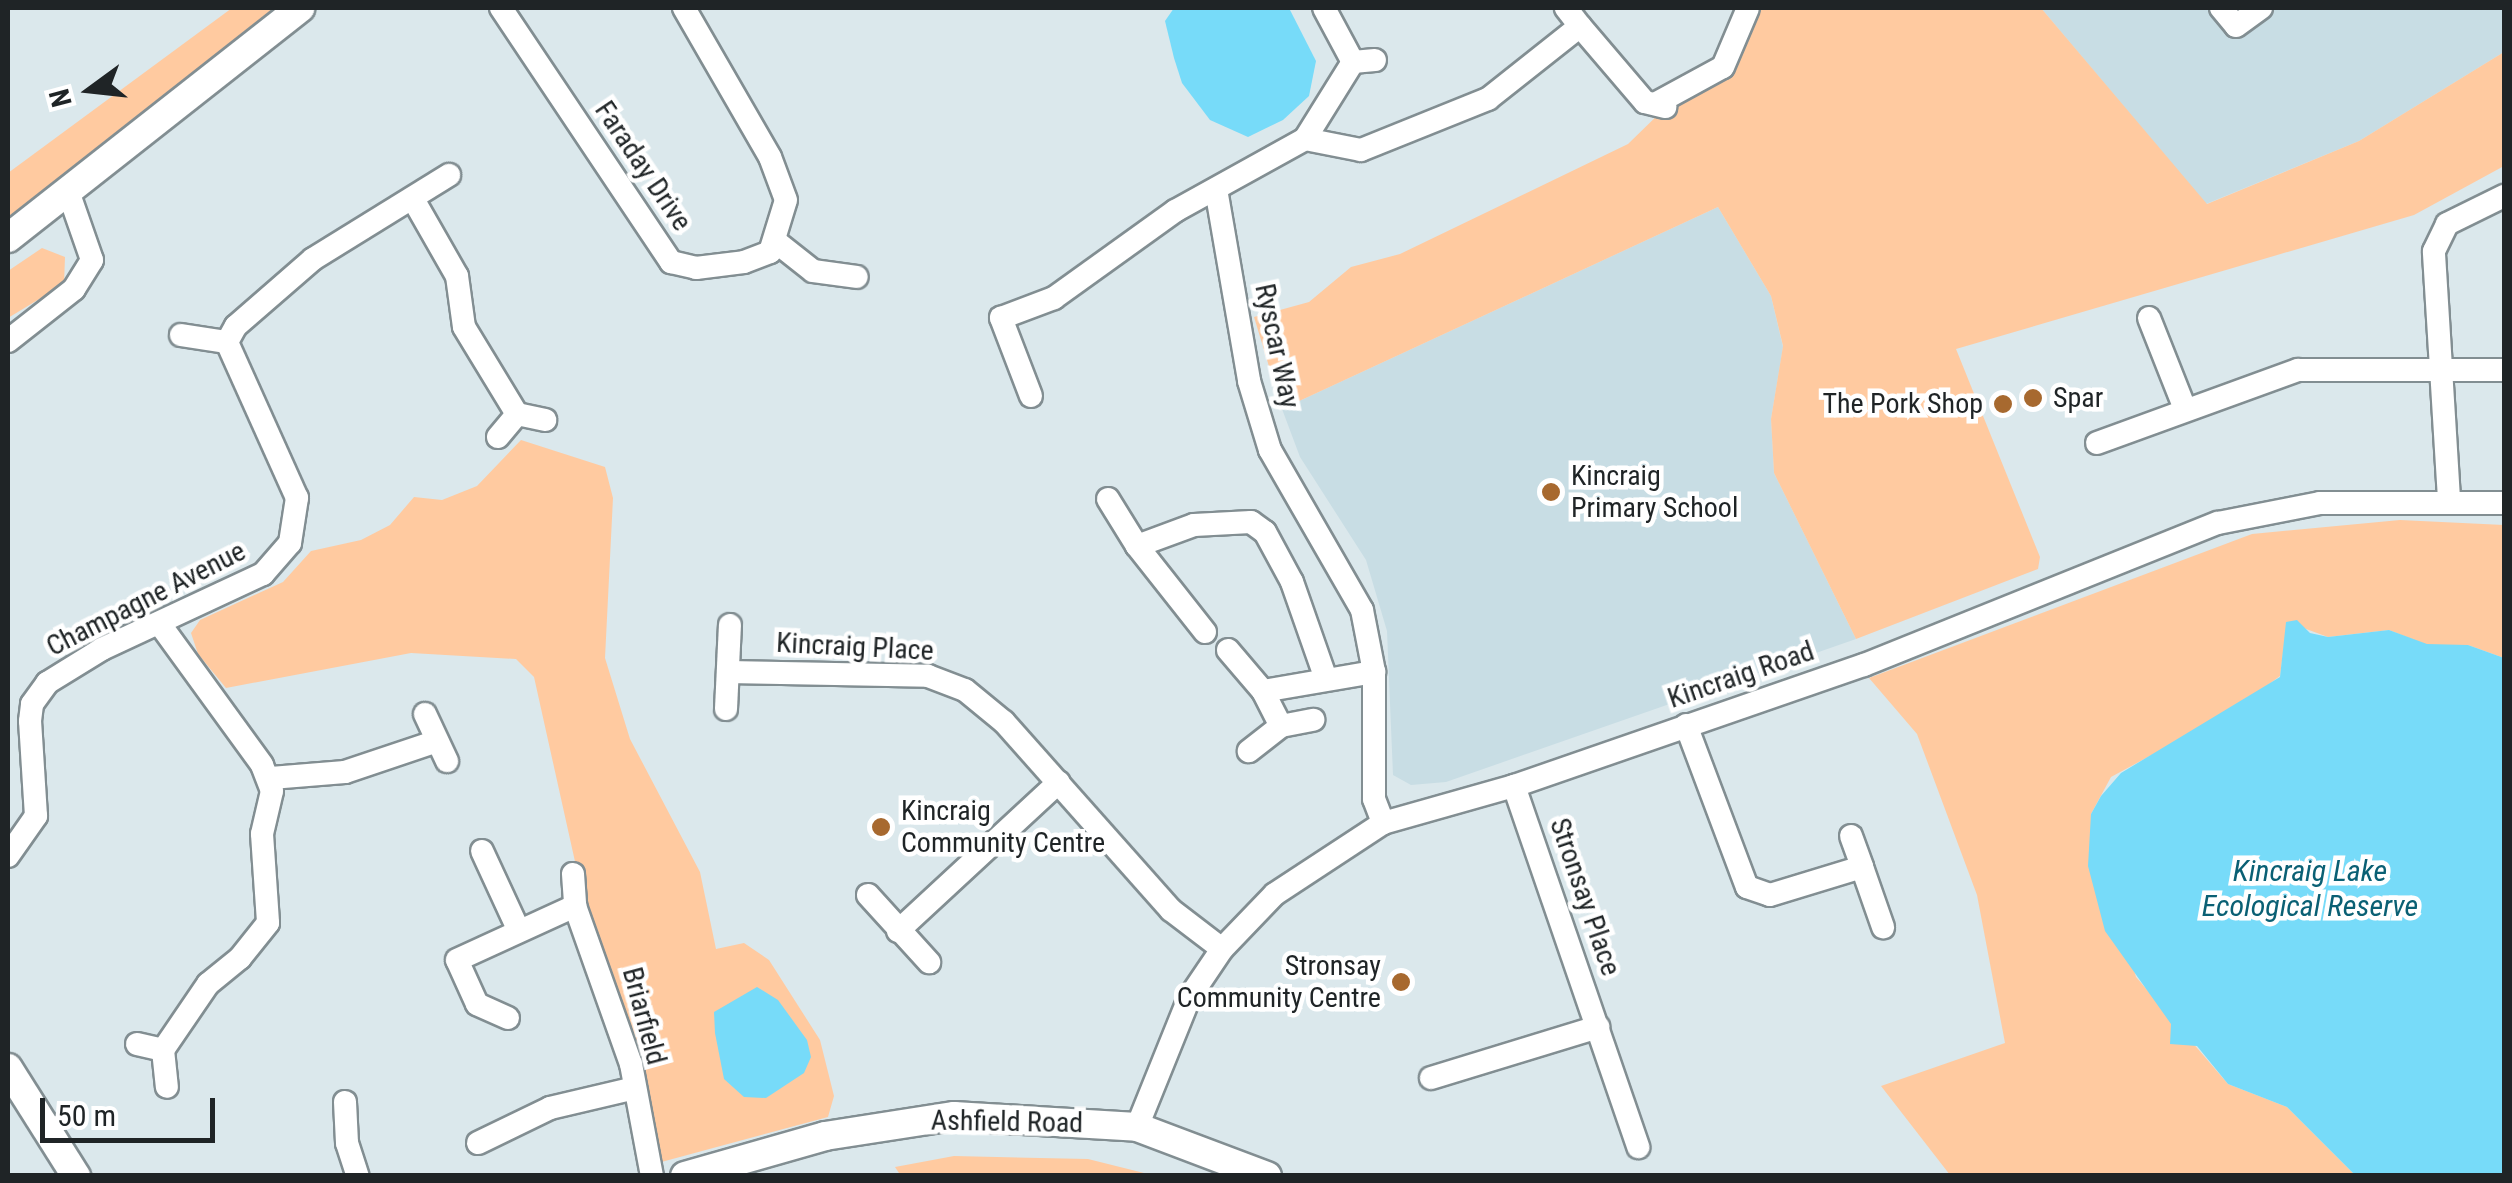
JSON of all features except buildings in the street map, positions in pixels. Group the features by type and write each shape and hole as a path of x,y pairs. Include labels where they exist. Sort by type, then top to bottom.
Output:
{"street":[{"path":"8,238 300,8"},
{"name":"Faraday Drive","path":"501,8 671,262 696,268 744,262 770,252 775,241"},
{"path":"684,8 770,157 786,200 775,241 813,271 856,277"},
{"path":"1031,396 1001,318 1054,298 1216,190 1306,139 1364,61 1324,8"},
{"path":"1306,139 1361,150 1472,106 1526,72 1573,16 1650,106 1723,67 1748,8"},
{"path":"2221,8 2236,26 2261,8"},
{"path":"181,334 227,342 256,304 313,259 450,175"},
{"name":"Ryscar Way","path":"1216,190 1249,381 1270,450 1300,510 1345,572 1362,610 1374,672 1374,800 1383,823"},
{"path":"8,340 74,289 92,260 68,192"},
{"path":"2448,499 2434,251 2448,224 2504,196"},
{"path":"413,199 458,276 464,326 517,414 545,420"},
{"path":"2149,318 2185,409"},
{"name":"Champagne Avenue","path":"32,704 66,667 279,563 298,519 289,476 227,342"},
{"path":"2097,443 2298,370 2504,370"},
{"path":"498,437 517,414"},
{"path":"1108,499 1138,546 1206,632"},
{"name":"Kincraig Road","path":"1137,1126 1189,998 1222,949 1275,894 1383,823 1514,786 1864,665 2218,523 2320,503 2448,499 2504,503"},
{"path":"1138,546 1194,525 1251,522 1265,532 1292,582 1326,679"},
{"path":"159,623 271,778 262,834 268,922 240,958 208,984 163,1050 167,1087"},
{"path":"726,709 730,626"},
{"path":"1228,650 1264,691 1281,726"},
{"name":"Kincraig Place","path":"728,672 883,673 948,682 983,700 1171,910 1222,949"},
{"path":"1264,691 1374,672"},
{"path":"8,699 32,704 36,816 8,856"},
{"path":"271,778 344,772 442,751 426,714"},
{"path":"1249,752 1281,726 1313,720"},
{"path":"1686,725 1747,887 1770,895 1862,867"},
{"path":"898,931 1059,782"},
{"name":"Stronsay Place","path":"1514,786 1638,1147"},
{"path":"1851,836 1883,927"},
{"path":"482,851 519,931"},
{"name":"Briarfield","path":"572,874 575,906 632,1064 631,1090 652,1176"},
{"path":"868,895 929,962"},
{"path":"508,1018 477,1004 458,960 575,906"},
{"path":"1431,1078 1598,1027"},
{"path":"137,1044 163,1050"},
{"path":"8,1068 76,1176"},
{"path":"478,1143 550,1108 631,1090"},
{"path":"345,1102 347,1142 358,1176"},
{"name":"Ashfield Road","path":"685,1176 825,1136 954,1116 1137,1126 1266,1176"}],"shaded area":[{"path":"232,8 300,8 8,238 8,173"},
{"path":"1755,8 2041,8 2207,204 2359,141 2504,52 2504,166 2414,215 1956,349 2040,557 2038,569 1856,639 1774,473 1771,419 1783,346 1771,296 1718,207 1282,409 1254,317 1309,302 1351,267 1400,254 1628,144 1666,107 1728,77"},
{"path":"2041,8 2504,8 2504,52 2359,141 2206,204"},
{"name":"Kincraig Primary School","path":"1718,207 1771,296 1783,347 1771,419 1774,473 1856,639 1446,782 1411,785 1393,775 1387,631 1366,560 1300,457 1282,409"},
{"path":"42,248 65,257 64,284 8,318 8,271"},
{"path":"521,440 605,467 613,498 605,658 630,739 700,872 716,949 744,943 769,960 820,1040 834,1096 828,1117 654,1164 578,875 534,677 516,659 411,653 226,688 198,654 191,633 200,620 283,582 311,551 361,540 390,525 414,497 442,500 477,486"},
{"path":"2400,520 2504,525 2504,658 2468,645 2427,645 2389,630 2328,637 2287,622 2280,676 2231,712 2111,777 2091,814 2136,977 2228,1084 2287,1107 2355,1175 1950,1175 1881,1086 2005,1043 1977,895 1917,734 1869,678 2252,534"},
{"path":"954,1156 1088,1159 1152,1175 901,1176 895,1167"}],"water":[{"path":"1174,8 1289,8 1316,61 1309,96 1283,120 1248,137 1210,120 1182,83 1165,21"},
{"name":"Kincraig Lake Ecological Reserve","path":"2297,620 2310,633 2328,637 2389,630 2427,644 2468,645 2504,658 2504,1175 2355,1175 2287,1107 2228,1084 2197,1046 2170,1044 2171,1024 2105,931 2088,866 2091,814 2101,796 2121,773 2280,677 2286,622"},
{"path":"757,987 778,1000 807,1040 811,1057 804,1073 766,1098 744,1097 724,1079 715,1033 714,1012"}],"place":[{"name":"Spar","path":"2033,398"},
{"name":"The Pork Shop","path":"2003,404"},
{"name":"Kincraig Primary School","path":"1551,492"},
{"name":"Kincraig Community Centre","path":"881,827"},
{"name":"Stronsay Community Centre","path":"1401,982"}]}
